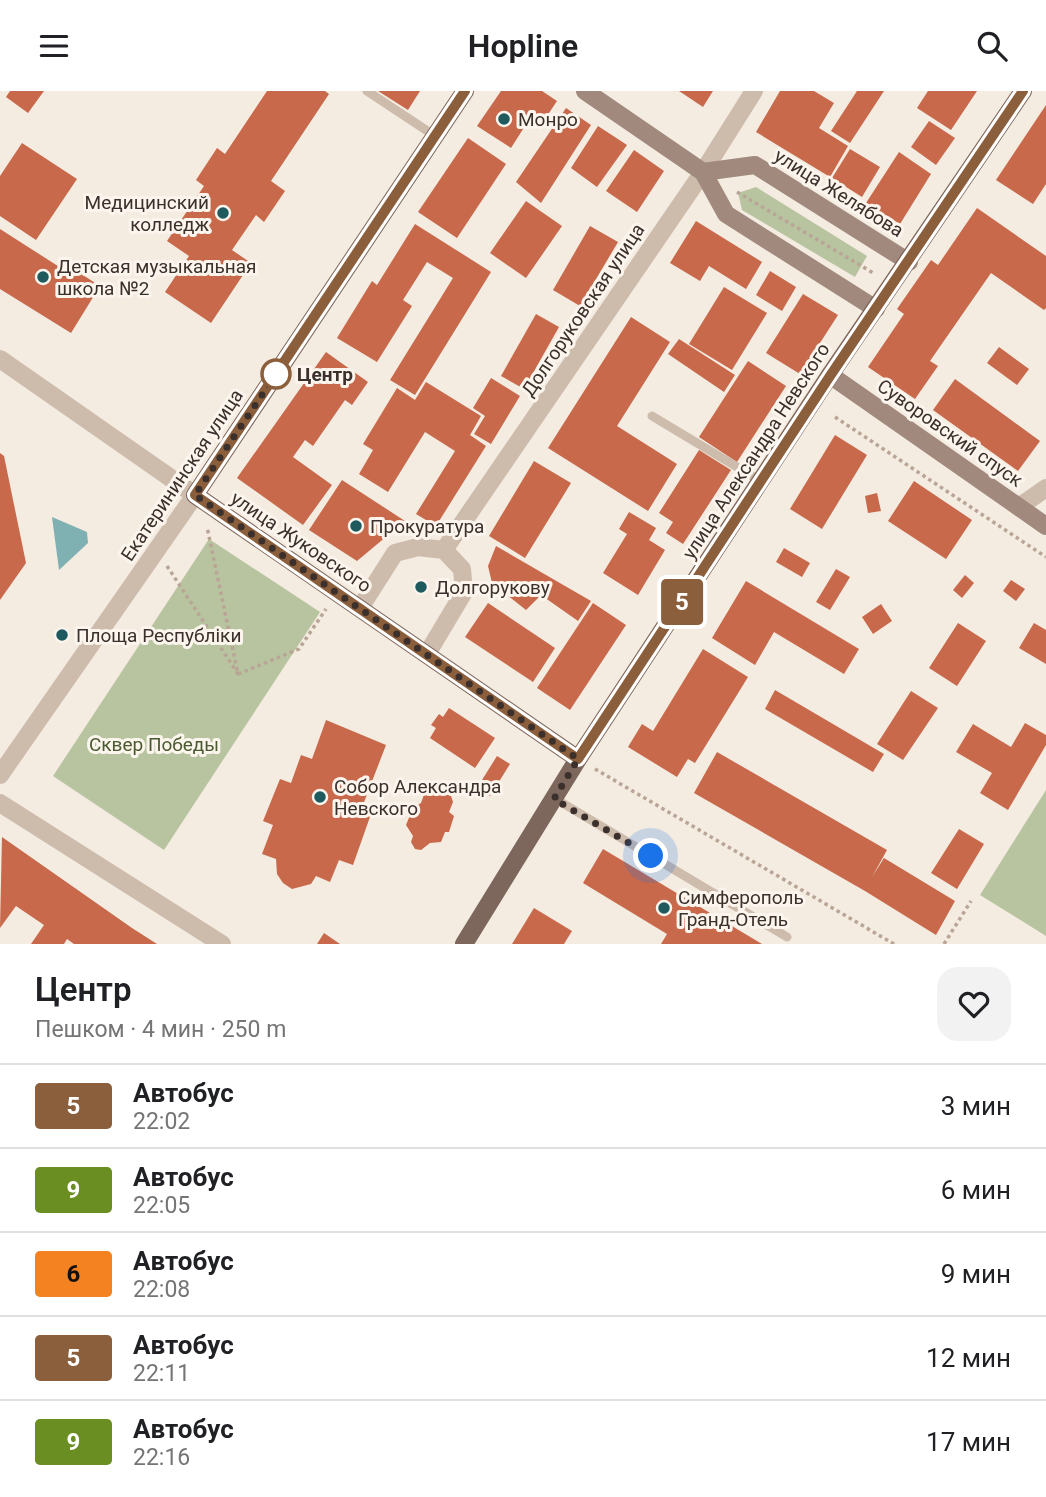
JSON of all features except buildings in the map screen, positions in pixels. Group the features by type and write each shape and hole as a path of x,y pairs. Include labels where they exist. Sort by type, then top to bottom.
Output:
{"main road":[{"name":"Екатерининская улица","path":"195,495 465,91"},
{"path":"585,91 704,172 726,214 876,309"},
{"name":"улица Александра Невского","path":"464,944 578,759 830,376 1023,91"},
{"name":"улица Желябова","path":"704,172 755,165 909,262"},
{"name":"Суворовский спуск","path":"830,376 1046,526"},
{"name":"улица Жуковского","path":"195,495 578,759"}],"street":[{"name":"Долгоруковская улица","path":"443,550 704,172 754,91"},
{"name":"улица Жуковского","path":"0,359 195,495"},
{"path":"1019,507 1046,488"},
{"name":"Екатерининская улица","path":"0,775 195,495"},
{"path":"360,608 395,554 418,547 443,550 462,569 464,592 427,654"},
{"path":"0,803 222,944"}],"lane":[{"path":"367,91 435,136"},
{"path":"652,416 762,482"},
{"path":"554,799 787,937"}],"path":[{"path":"704,172 880,277"},
{"path":"835,417 1046,557"},
{"path":"207,527 238,674"},
{"path":"157,549 238,674"},
{"path":"238,674 299,649 326,609"},
{"path":"578,759 894,944"},
{"path":"944,944 971,901"}],"green space":[{"path":"756,187 867,256 855,277 742,210 738,193"},
{"name":"Сквер Победы","path":"209,539 320,612 164,850 53,776"},
{"path":"1046,790 1046,936 980,895"}],"water":[{"path":"52,517 87,532 88,543 59,570"}],"bus line":[{"name":"5","path":"465,91 195,495 578,759 830,376 1023,91"}],"place":[{"name":"Монро","path":"504,119"},
{"name":"Медицинский колледж","path":"223,213"},
{"name":"Детская музыкальная школа №2","path":"43,277"},
{"name":"Центр","path":"276,374"},
{"name":"Прокуратура","path":"356,526"},
{"name":"Долгорукову","path":"421,587"},
{"name":"Площа Республіки","path":"62,635"},
{"name":"Собор Александра Невского","path":"320,797"},
{"name":"Симферополь Гранд-Отель","path":"664,908"}],"route":[{"path":"276,374 195,495 578,759 554,799 651,856"}]}
